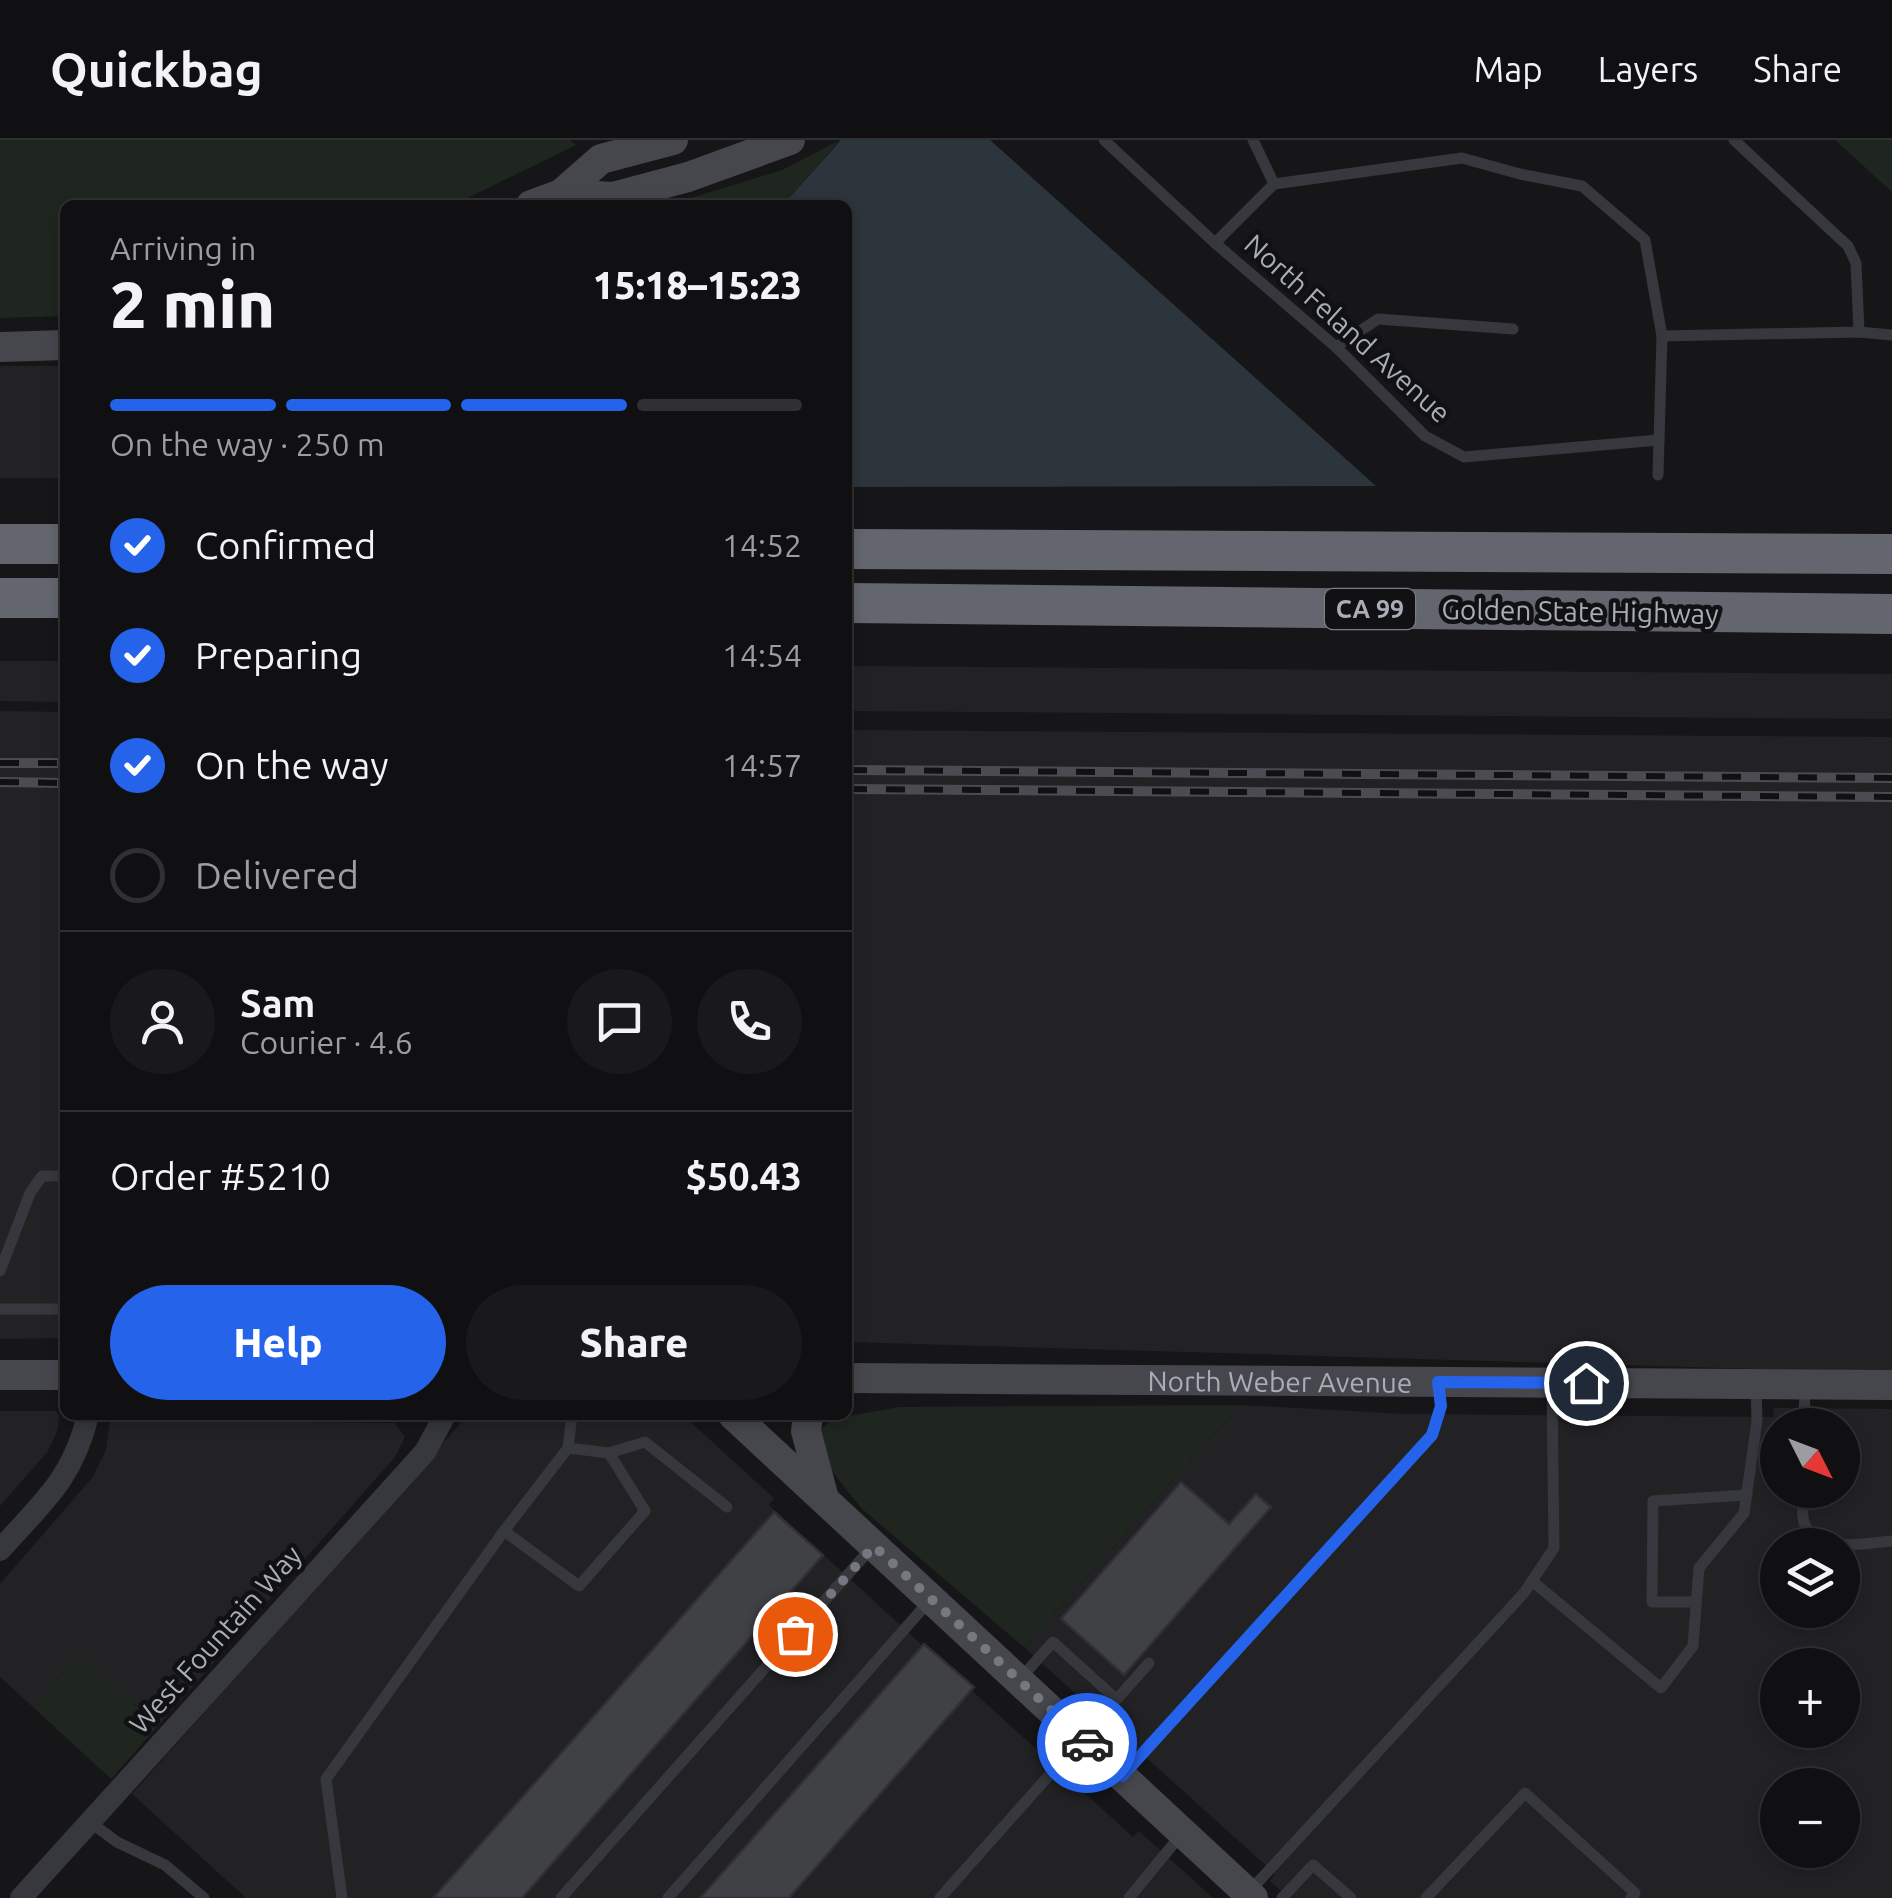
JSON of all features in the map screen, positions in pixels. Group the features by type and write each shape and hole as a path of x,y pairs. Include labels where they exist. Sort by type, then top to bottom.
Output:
{"highway":[{"path":"0,544 60,544"},
{"name":"Golden State Highway","path":"852,549 1892,554"},
{"path":"0,598 60,598"},
{"name":"Golden State Highway","path":"852,603 1892,614"}],"main road":[{"path":"562,194 600,159 605,148 673,140"},
{"path":"545,200 562,194 613,197 688,177 790,140"},
{"path":"0,348 60,345"},
{"path":"0,1374 60,1375"},
{"name":"North Weber Avenue","path":"852,1378 1892,1385"},
{"path":"738,1420 1250,1895"},
{"path":"807,1420 806,1432 824,1499"}],"street":[{"path":"0,1550 66,1476 87,1420"},
{"name":"West Fountain Way","path":"22,1898 425,1452 442,1420"}],"lane":[{"name":"North Feland Avenue","path":"1104,140 1215,243 1336,346 1426,436 1464,457 1659,440"},
{"path":"1253,140 1274,184"},
{"path":"1462,158 1463,140"},
{"path":"1734,140 1848,246 1856,263 1859,332"},
{"path":"1215,243 1274,184 1462,158 1582,186 1645,240 1662,336 1658,475"},
{"path":"1336,346 1378,319 1513,329"},
{"path":"1662,336 1859,332 1892,335"},
{"path":"0,1271 30,1193 42,1176 60,1176"},
{"path":"0,1309 60,1309"},
{"path":"1122,1776 1432,1435 1441,1406 1438,1382"},
{"path":"1250,1895 1532,1581 1554,1548 1552,1382"},
{"path":"1532,1581 1661,1688 1692,1646 1698,1568 1744,1513 1756,1420 1756,1384"},
{"path":"1805,1408 1806,1384"},
{"path":"342,1898 326,1780 568,1448 571,1420"},
{"path":"568,1448 610,1453 645,1442 727,1507"},
{"path":"504,1531 579,1586 645,1511 610,1453"},
{"path":"1696,1602 1652,1602 1653,1501 1747,1495"},
{"path":"1803,1508 1803,1522 1811,1534 1832,1545 1892,1541"},
{"path":"560,1898 874,1546"},
{"path":"668,1898 931,1599"},
{"path":"1019,1680 1053,1642 1116,1698"},
{"path":"940,1898 1149,1663"},
{"path":"1426,1898 1525,1793 1635,1893 1631,1898"},
{"path":"90,1822 117,1842 165,1864 204,1898"},
{"path":"1129,1898 1183,1833"},
{"path":"1282,1898 1313,1864 1351,1898"}],"shaded area":[{"path":"0,140 570,140 576,145 463,200 60,200 60,316 0,318"},
{"path":"840,140 787,200 684,200 782,170"},
{"path":"841,140 990,140 1376,486 852,487 852,200 787,200"},
{"path":"1835,140 1892,140 1892,192"},
{"path":"0,366 60,366 60,478 0,478"},
{"path":"0,661 60,661 60,702 0,701"},
{"path":"852,666 1892,674 1892,719 852,711"},
{"path":"0,711 60,712 60,1338 0,1339"},
{"path":"852,730 1892,737 1892,1373 852,1342"},
{"path":"1240,1405 1407,1414 1760,1417 1760,1508 1860,1508 1860,1409 1892,1409 1892,1898 1289,1898 1270,1881 1275,1874 1024,1647"},
{"path":"1240,1405 1024,1647 861,1508 824,1461 818,1432 832,1420 852,1420 852,1416 899,1407"},
{"path":"0,1411 56,1411 59,1415 58,1429 48,1451 0,1506"},
{"path":"110,1420 395,1423 405,1437 395,1457 158,1726 79,1655 33,1707 0,1677 0,1584 92,1478 106,1450"},
{"path":"464,1420 688,1420 774,1498 769,1505 979,1697 1133,1837 1139,1831 1213,1898 246,1898 132,1794"},
{"path":"79,1655 158,1726 111,1779 33,1707"}],"building":[{"path":"1181,1482 1229,1524 1256,1494 1271,1507 1124,1675 1061,1619"},
{"path":"774,1512 823,1555 522,1898 433,1898"},
{"path":"924,1644 974,1687 789,1898 700,1898"}],"railway":[{"path":"0,763 60,763"},
{"path":"852,770 1892,778"},
{"path":"0,782 60,783"},
{"path":"852,789 1892,797"}],"way so far":[{"path":"795,1634 874,1546 1087,1743"}],"route":[{"path":"1087,1743 1122,1776 1432,1435 1441,1406 1438,1382 1586,1383"}]}
